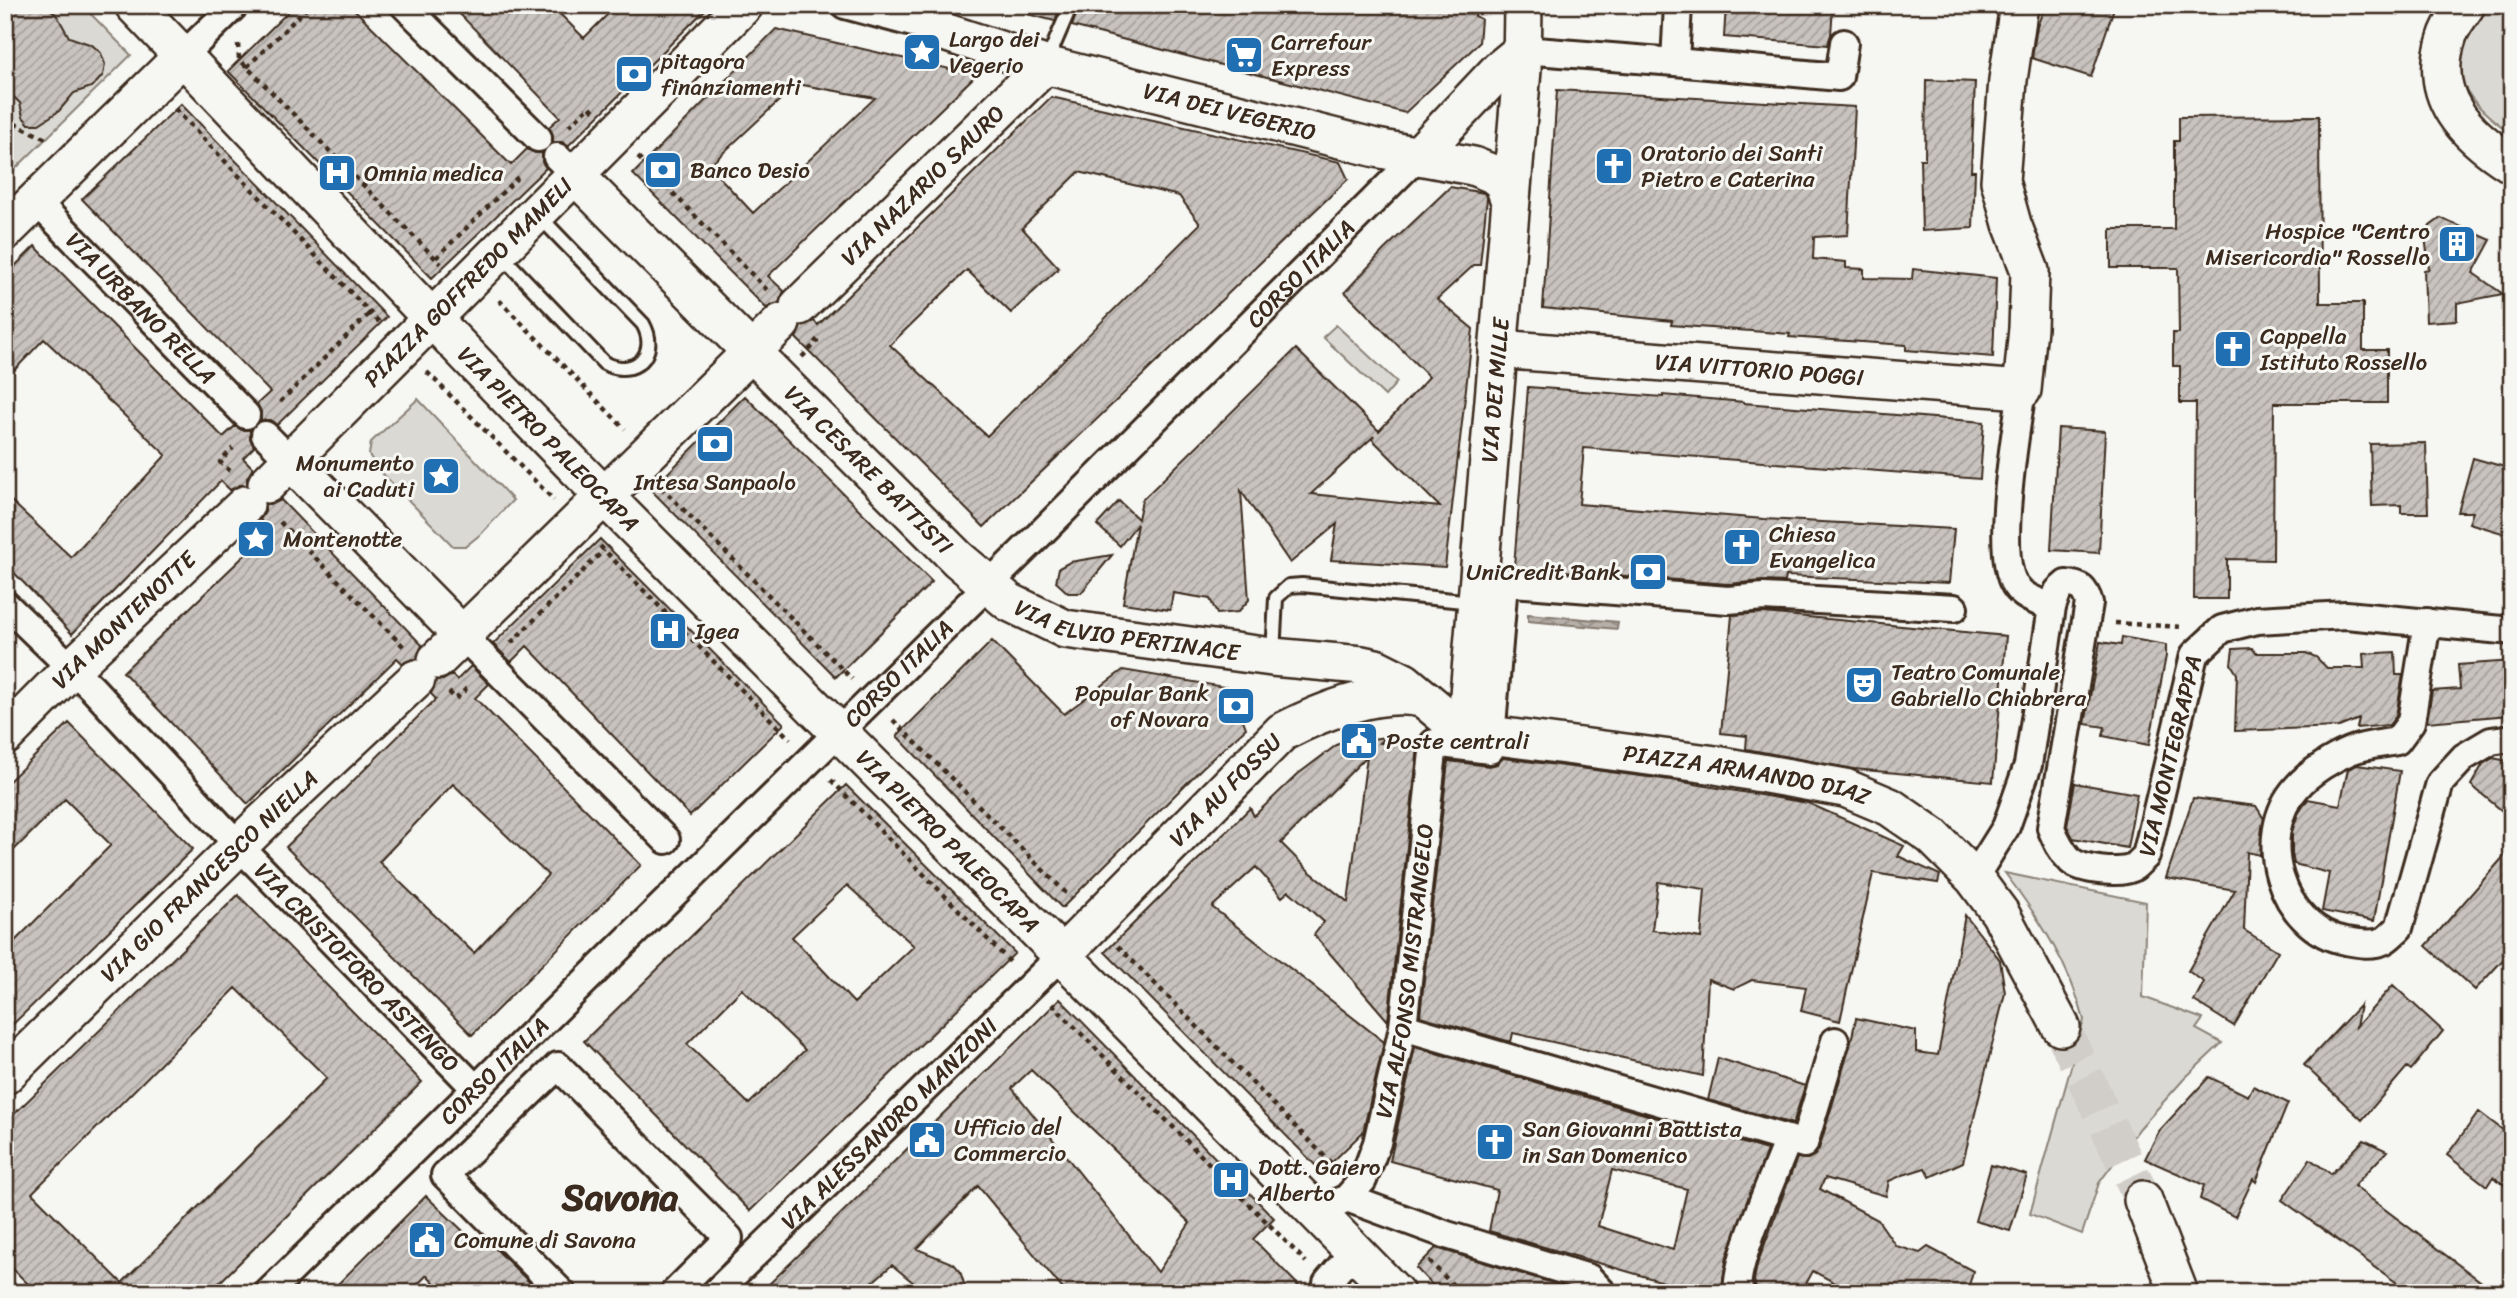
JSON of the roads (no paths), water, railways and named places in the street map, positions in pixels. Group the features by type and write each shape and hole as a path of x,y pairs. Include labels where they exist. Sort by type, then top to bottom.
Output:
{"street":[{"name":"VIA PIETRO PALEOCAPA","path":"134,5 391,277 432,316 605,497 1063,954 1332,1205 1354,1251 1395,1293"},
{"path":"5,231 235,5"},
{"path":"404,5 538,138"},
{"path":"566,166 744,5"},
{"name":"VIA DEI VEGERIO","path":"845,5 932,17 1045,65 1376,148 1473,166 1503,181 1510,201"},
{"name":"VIA DEI MILLE","path":"1464,736 1486,589 1498,349 1523,50 1523,5"},
{"path":"1675,62 1678,5"},
{"path":"1974,878 2006,827 2028,765 2052,607 2029,598 2015,586 2007,558 2015,434 2028,328 2030,271 2000,181 2008,80 2019,5"},
{"path":"2466,5 2447,35 2440,66 2444,91 2458,118 2483,146 2512,164"},
{"path":"1523,50 1839,77 1844,43"},
{"name":"CORSO ITALIA","path":"268,1293 987,585 1418,156 1500,69 1523,50"},
{"name":"VIA NAZARIO SAURO","path":"751,353 796,321 1045,65"},
{"name":"PIAZZA GOFFREDO MAMELI","path":"267,483 536,214 566,166 751,353"},
{"name":"VIA URBANO RELLA","path":"36,201 246,415"},
{"name":"VIA VITTORIO POGGI","path":"1498,349 2022,390"},
{"path":"434,662 751,353"},
{"name":"VIA CESARE BATTISTI","path":"751,353 987,585"},
{"path":"265,435 267,483 434,662 666,840"},
{"name":"VIA MONTENOTTE","path":"5,736 71,669 267,483"},
{"name":"VIA MONTEGRAPPA","path":"2052,607 2058,591 2066,584 2079,585 2086,591 2089,603 2051,828 2058,844 2073,863 2086,869 2116,871 2132,869 2146,856 2194,655 2222,629 2257,620 2346,615 2512,631"},
{"name":"VIA ELVIO PERTINACE","path":"987,585 1009,602 1065,629 1272,657"},
{"path":"1486,589 1728,600 1764,597 1954,608"},
{"name":"VIA CRISTOFORO ASTENGO","path":"5,604 92,688 239,846 475,1088"},
{"path":"2427,622 2411,722 2397,741 2351,750 2324,765 2297,787 2281,813 2275,846 2280,881 2295,909 2312,927 2336,939 2360,944 2384,941 2399,928 2440,783 2464,757 2491,741 2512,738"},
{"name":"PIAZZA ARMANDO DIAZ","path":"1272,657 1331,661 1376,668 1404,682 1464,736 1716,765 1845,788 1890,807 1932,836 1974,878 2000,913 2060,1027"},
{"name":"VIA GIO FRANCESCO NIELLA","path":"5,1075 239,846 434,662"},
{"name":"VIA AU FOSSU","path":"1063,954 1282,732 1348,705 1386,698 1425,699"},
{"name":"VIA ALFONSO MISTRANGELO","path":"1332,1205 1363,1180 1377,1143 1404,1027 1464,736"},
{"name":"VIA ALESSANDRO MANZONI","path":"715,1293 1063,954"},
{"path":"1404,1027 1796,1142"},
{"path":"1741,1293 1737,1283 1748,1241 1796,1142 1835,1041"},
{"path":"562,1293 445,1175 558,1066 729,1238 674,1293"},
{"path":"2143,1200 2179,1293"},
{"path":"1332,1205 1447,1234 1589,1278 1603,1293"},
{"path":"1326,1288 1354,1251"}],"lane":[{"path":"1045,65 1071,5"},
{"path":"497,251 604,363 615,369 628,369 643,359 649,342 643,324 536,214"},
{"path":"1272,657 1276,598 1289,586 1486,589"}],"water":[{"path":"1528,614 1618,622 1617,629 1528,621"}],"tunnel":[{"path":"2061,1027 2143,1200"}],"place":[{"name":"Largo dei Vegerio","path":"922,52"},
{"name":"Carrefour Express","path":"1244,55"},
{"name":"pitagora finanziamenti","path":"634,74"},
{"name":"Oratorio dei Santi Pietro e Caterina","path":"1614,166"},
{"name":"Banco Desio","path":"663,170"},
{"name":"Omnia medica","path":"337,173"},
{"name":"Hospice \"Centro Misericordia\" Rossello","path":"2457,244"},
{"name":"Cappella Istituto Rossello","path":"2233,349"},
{"name":"Intesa Sanpaolo","path":"715,444"},
{"name":"Monumento ai Caduti","path":"441,476"},
{"name":"Montenotte","path":"256,539"},
{"name":"Chiesa Evangelica","path":"1742,547"},
{"name":"UniCredit Bank","path":"1648,572"},
{"name":"Igea","path":"668,631"},
{"name":"Teatro Comunale Gabriello Chiabrera","path":"1864,685"},
{"name":"Popular Bank of Novara","path":"1236,706"},
{"name":"Poste centrali","path":"1359,741"},
{"name":"Ufficio del Commercio","path":"927,1140"},
{"name":"San Giovanni Battista in San Domenico","path":"1495,1142"},
{"name":"Dott. Gaiero Alberto","path":"1231,1180"},
{"name":"Comune di Savona","path":"427,1240"}],"district":[{"name":"Savona","path":"620,1197"}]}
